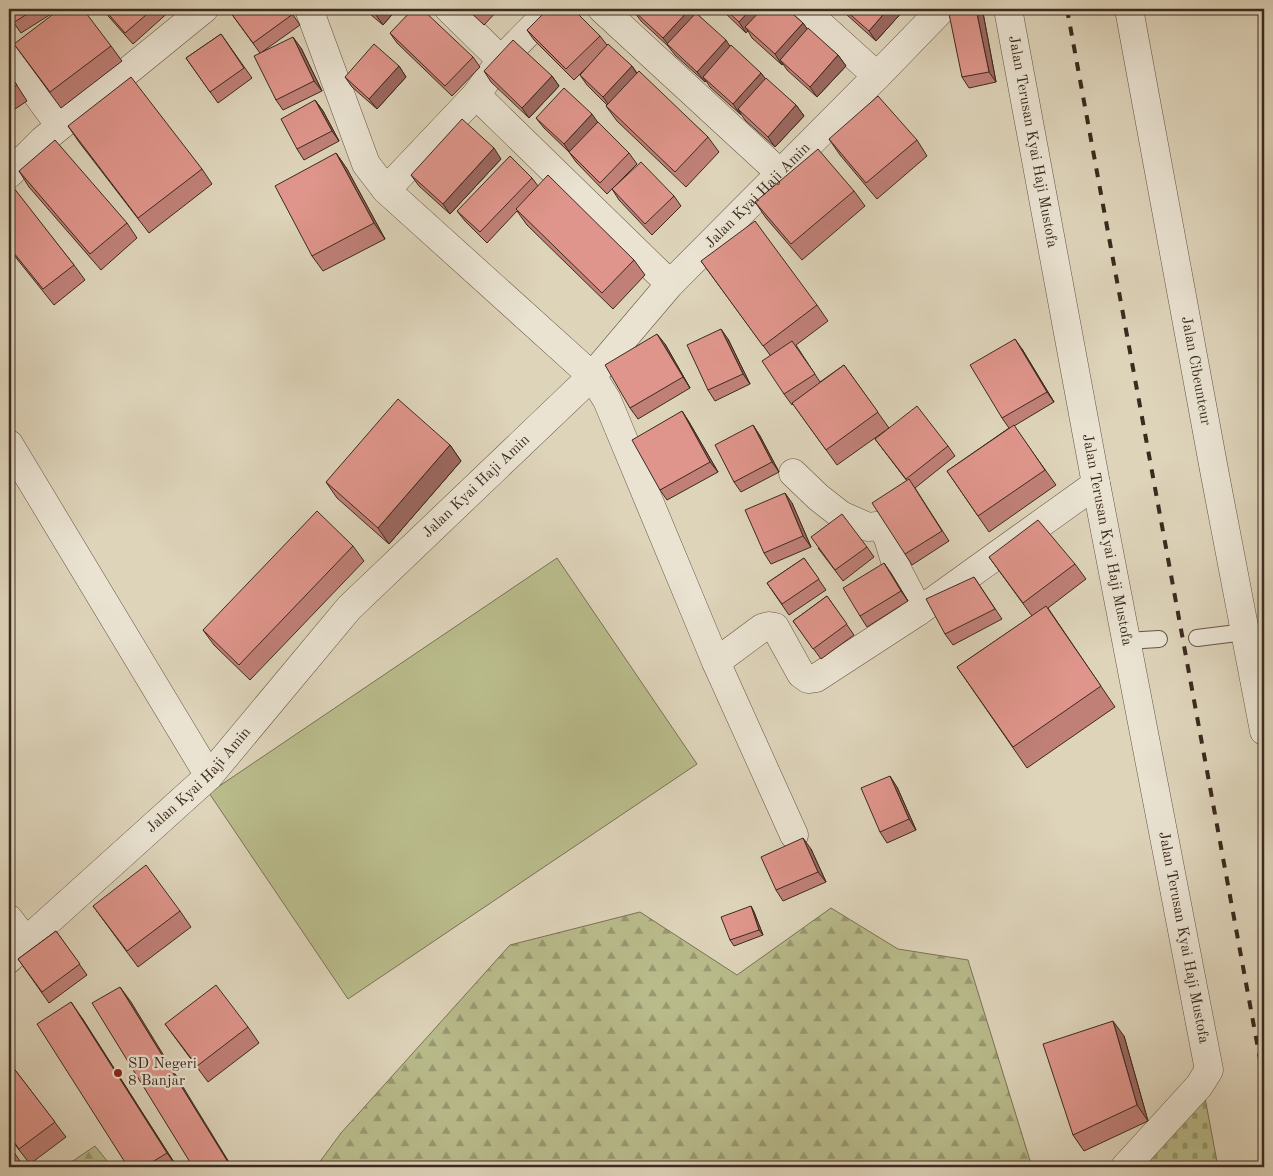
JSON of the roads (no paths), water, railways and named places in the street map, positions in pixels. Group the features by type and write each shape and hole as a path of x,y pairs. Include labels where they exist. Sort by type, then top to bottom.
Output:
{"street":[{"path":"9,174 60,126 204,9"},
{"path":"309,9 366,164 386,190 592,376 606,400 716,662 794,835"},
{"path":"450,9 501,60"},
{"path":"386,190 476,95 501,60 551,9"},
{"path":"602,9 781,174"},
{"path":"803,9 877,76"},
{"name":"Jalan Kyai Haji Amin","path":"17,950 209,776 349,608 592,376 670,284 781,174 942,9"},
{"name":"Jalan Terusan Kyai Haji Mustofa","path":"1008,9 1096,484 1209,1070 1199,1086 1125,1167"},
{"name":"Jalan Cibeunteur","path":"1129,9 1264,731"},
{"path":"9,56 60,126"},
{"path":"476,95 670,284"},
{"path":"9,444 209,776"},
{"path":"793,473 818,497 841,515 868,527 877,526 883,529 888,538 898,571 919,611"},
{"path":"716,662 762,628 769,626 775,627 801,674 808,679 816,678 919,611 1096,484"},
{"path":"9,919 17,950"}],"lane":[{"path":"1197,638 1246,632"},
{"path":"1126,641 1159,639"}],"railway":[{"path":"1067,9 1264,1081"}],"place":[{"name":"SD Negeri 8 Banjar","path":"118,1073"}]}
